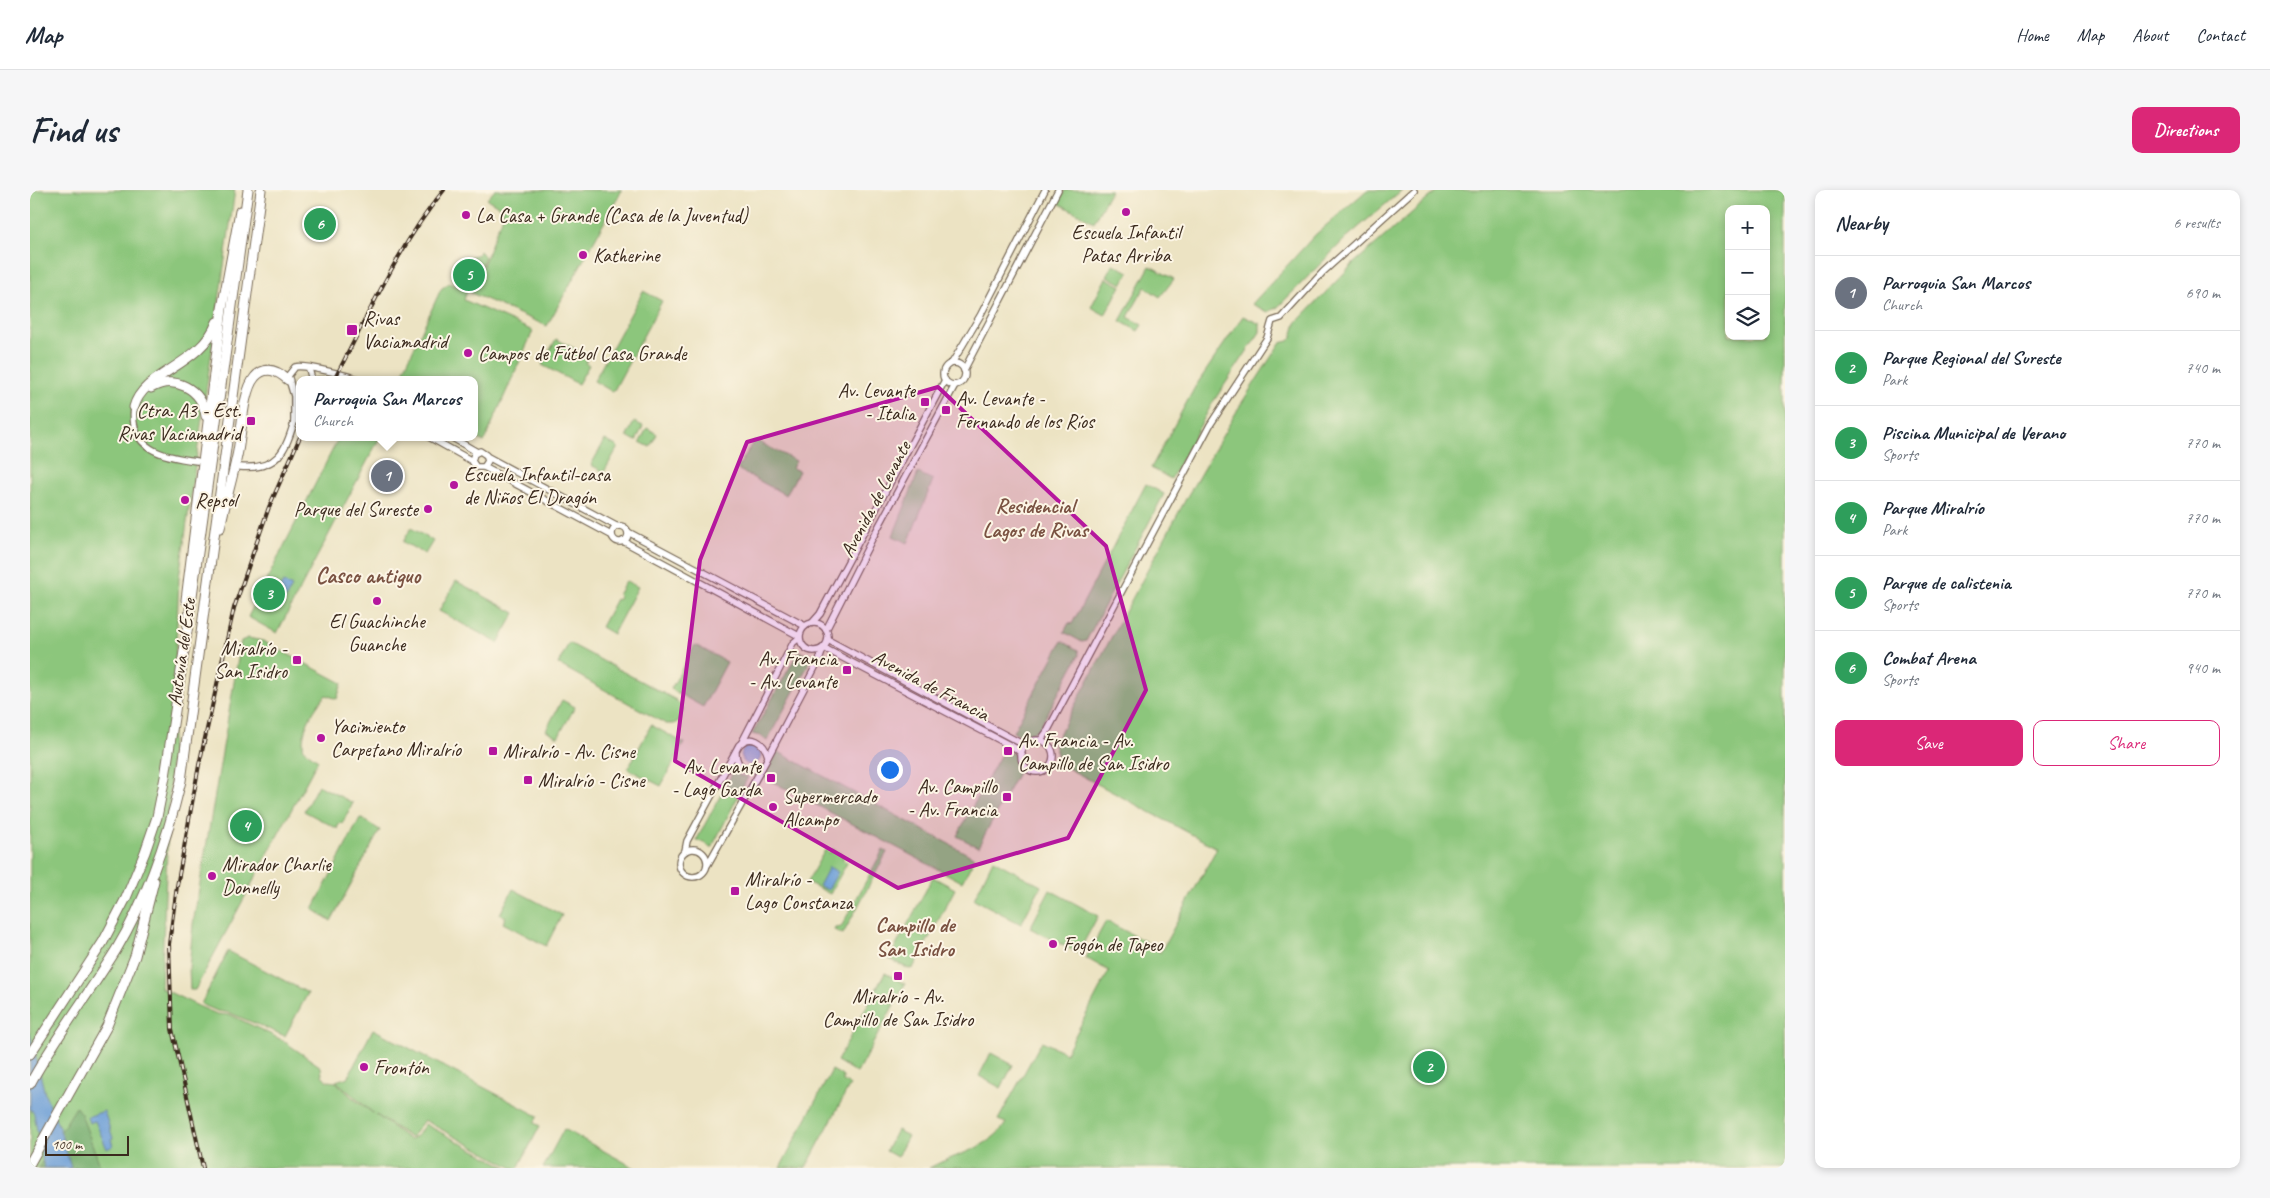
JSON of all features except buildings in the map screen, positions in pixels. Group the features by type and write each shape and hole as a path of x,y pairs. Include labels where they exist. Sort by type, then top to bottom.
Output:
{"highway":[{"path":"182,660 181,648 191,550 222,309 242,200 247,190"},
{"name":"Autovía del Este","path":"30,1054 103,942 126,898 157,818 188,625 247,190"},
{"name":"Autovía del Este","path":"30,1084 116,949 141,902 160,856 181,781 261,190"},
{"path":"134,407 136,399 151,383 199,351 214,333 222,309"},
{"path":"213,549 218,537 238,455 248,389 255,377 268,370 278,371 290,383"},
{"path":"134,407 146,391 156,385 180,384 191,389 204,406 206,431"},
{"path":"30,1163 107,1026 135,956 160,856"}],"street":[{"path":"1045,190 980,316 952,363 944,370 945,380 949,384 955,385 962,381 964,370 1058,190"},
{"path":"1040,741 1049,746 1052,752 1052,762 1047,769 1039,772 1030,770 1023,763 1022,754 1026,746 1040,741 1048,730 1210,425 1253,356 1267,338 1272,321 1281,318 1323,272 1414,190"},
{"path":"952,363 959,365 964,370"},
{"path":"294,421 289,372 294,367 302,366 345,376"},
{"path":"309,369 311,376"},
{"name":"Avenida de Levante","path":"812,623 820,614 945,380"},
{"path":"290,383 296,387"},
{"name":"Avenida de Levante","path":"826,630 873,537 955,385"},
{"path":"134,407 134,426 148,448 161,455 197,461"},
{"path":"240,467 260,468 278,457 287,443 296,416"},
{"path":"436,441 472,461 476,467 484,467 612,535 616,541 623,541 799,637 803,647 809,651 816,652 823,648"},
{"path":"458,441 478,452 484,453 488,457 616,526 624,526 628,532 805,626"},
{"path":"472,461 472,457 478,452"},
{"path":"484,467 488,457"},
{"path":"612,535 613,528 616,526"},
{"path":"623,541 628,532"},
{"path":"812,623 823,626 826,630 828,640 820,658 708,864 701,874 692,877 681,869 679,862 685,851 687,841 742,742 793,643 805,626 812,623"},
{"name":"Avenida de Francia","path":"828,640 1026,746"},
{"name":"Avenida de Francia","path":"823,648 1016,748 1022,754"},
{"path":"742,742 749,739 756,740 762,744 768,756"},
{"path":"736,753 737,761 745,769 755,770 762,767"},
{"path":"685,851 699,850 706,857 708,864"}],"highlighted area":[{"path":"938,387 1106,546 1146,690 1068,838 898,888 675,761 700,560 747,442"}],"green space":[{"path":"30,190 235,190 179,578 161,988 217,1014 231,1015 282,1040 321,1067 322,1075 327,1081 336,1082 373,1113 336,1081 348,1077 373,1029 538,1116 534,1123 540,1126 518,1168 513,1168 424,1120 411,1138 375,1114 410,1140 417,1136 425,1124 508,1168 30,1168"},
{"path":"495,190 622,190 547,326 471,293 502,218 503,209 487,199"},
{"path":"1065,190 1111,190 1094,222 1058,203"},
{"path":"1367,190 1402,190 1346,238 1278,307 1268,312 1252,304 1315,235"},
{"path":"1438,190 1785,190 1785,1168 929,1168 981,1145 999,1132 1006,1123 998,1120 1042,1041 1066,1053 1109,971 1086,958 1106,921 1154,946 1160,953 1217,848 1060,764 1054,744 1188,495 1241,404 1280,343 1289,341 1292,337 1296,323 1354,263"},
{"path":"480,251 485,257 474,282 461,276 469,257 478,254"},
{"path":"1113,264 1129,272 1122,284 1107,276"},
{"path":"1150,266 1174,279 1160,297 1145,287 1128,317 1142,325 1138,331 1120,321"},
{"path":"1106,278 1121,286 1105,315 1091,307"},
{"name":"Campos de Fútbol Casa Grande","path":"449,283 467,291 464,300 533,331 484,442 478,439 478,376 402,376 441,289"},
{"path":"643,291 662,301 613,392 594,381"},
{"path":"1243,316 1260,324 1260,332 1213,402 1171,479 1151,468 1195,387"},
{"path":"556,339 589,356 585,363 589,365 578,384 542,365"},
{"path":"634,422 643,426 636,441 627,436"},
{"path":"647,428 657,434 650,447 640,442"},
{"path":"605,440 618,447 604,472 591,465"},
{"path":"755,440 796,461 792,468 799,471 786,495 737,469"},
{"path":"337,441 378,441 277,633 248,617"},
{"path":"918,473 933,480 908,543 893,536"},
{"path":"1146,484 1164,494 1086,641 1082,642 1064,632 1069,623 1072,624"},
{"path":"411,528 433,541 425,554 403,542"},
{"path":"456,581 515,613 498,643 439,611"},
{"path":"626,581 638,587 613,634 601,627 616,599 618,600 620,597 618,595"},
{"path":"248,638 263,641 342,683 337,699 326,695 309,721 304,736 304,750 318,760 195,990 190,990 189,968 193,924 241,641"},
{"path":"1062,641 1078,650 1079,655 1039,729 1026,736 1021,736 1013,732"},
{"path":"569,643 676,700 683,709 680,720 674,724 666,724 558,664"},
{"path":"695,645 727,662 703,707 671,689"},
{"path":"799,651 812,658 767,741 761,736 752,734"},
{"path":"562,700 575,707 558,737 546,730"},
{"path":"651,725 684,743 661,786 628,769"},
{"path":"775,750 975,858 962,882 760,775"},
{"path":"1002,752 1017,754 1020,769 978,847 957,836"},
{"path":"734,770 739,775 748,777 711,849 704,842 696,841"},
{"path":"318,785 353,803 338,829 304,811"},
{"path":"360,818 380,830 331,921 313,909"},
{"path":"832,849 843,855 843,860 847,863 830,894 807,882 825,850 830,853"},
{"path":"883,850 887,852 843,934 834,930 841,927"},
{"path":"993,860 1041,886 1021,924 974,899"},
{"path":"933,877 955,889 913,968 909,969 889,959"},
{"path":"513,889 562,915 546,946 503,923 506,917 500,914"},
{"path":"1050,890 1098,916 1078,953 1030,928"},
{"path":"228,951 308,993 285,1036 230,1013 217,1011 201,1004"},
{"path":"885,973 905,984 857,1073 837,1061"},
{"path":"991,1053 1013,1065 1001,1088 979,1076"},
{"path":"832,1070 843,1076 843,1081 850,1085 806,1168 780,1168"},
{"path":"76,1107 81,1114 101,1168 38,1168"},
{"path":"564,1129 635,1168 543,1168"},
{"path":"897,1130 908,1136 897,1157 886,1151"}],"water":[{"path":"283,582 292,587 282,605 273,600"},
{"path":"751,745 758,748 761,755 758,762 751,765 744,762 741,755 744,748"},
{"path":"829,867 838,872 828,890 819,886"},
{"path":"30,1033 45,1094 60,1130 71,1168 44,1168 34,1114 30,1108"},
{"path":"104,1111 113,1138 111,1139 113,1146 107,1149 95,1121 89,1123 87,1117"}],"tunnel":[{"path":"209,463 237,467"}],"railway":[{"path":"336,376 398,258 412,234 444,190"},
{"path":"203,1168 172,1029 169,944 177,886 199,765 234,608 269,507 298,441"}],"place":[{"name":"Escuela Infantil Patas Arriba","path":"1126,212"},
{"name":"La Casa + Grande (Casa de la Juventud)","path":"466,215"},
{"name":"Combat Arena","path":"320,224"},
{"name":"Katherine","path":"583,255"},
{"name":"Parque de calistenia","path":"469,275"},
{"name":"Rivas Vaciamadrid","path":"352,330"},
{"name":"Campos de Fútbol Casa Grande","path":"468,353"},
{"name":"Av. Levante - Italia","path":"925,402"},
{"name":"Av. Levante - Fernando de los Ríos","path":"946,410"},
{"name":"Ctra. A3 - Est. Rivas Vaciamadrid","path":"251,421"},
{"name":"Parroquia San Marcos","path":"387,476"},
{"name":"Escuela Infantil-casa de Niños El Dragón","path":"454,485"},
{"name":"Repsol","path":"185,500"},
{"name":"Parque del Sureste","path":"428,509"},
{"name":"Piscina Municipal de Verano","path":"269,594"},
{"name":"El Guachinche Guanche","path":"377,601"},
{"name":"Miralrío - San Isidro","path":"297,660"},
{"name":"Av. Francia - Av. Levante","path":"847,670"},
{"name":"Yacimiento Carpetano Miralrío","path":"321,738"},
{"name":"Miralrío - Av. Cisne","path":"493,751"},
{"name":"Av. Francia - Av. Campillo de San Isidro","path":"1008,751"},
{"name":"Av. Levante - Lago Garda","path":"771,778"},
{"name":"Miralrío - Cisne","path":"528,780"},
{"name":"Av. Campillo - Av. Francia","path":"1007,797"},
{"name":"Supermercado Alcampo","path":"773,807"},
{"name":"Parque Miralrío","path":"246,826"},
{"name":"Mirador Charlie Donnelly","path":"212,876"},
{"name":"Miralrío - Lago Constanza","path":"735,891"},
{"name":"Fogón de Tapeo","path":"1053,944"},
{"name":"Miralrío - Av. Campillo de San Isidro","path":"898,976"},
{"name":"Frontón","path":"364,1067"},
{"name":"Parque Regional del Sureste","path":"1429,1067"}],"district":[{"name":"Residencial Lagos de Rivas","path":"1035,518"},
{"name":"Casco antiguo","path":"368,575"},
{"name":"Campillo de San Isidro","path":"915,937"}]}
